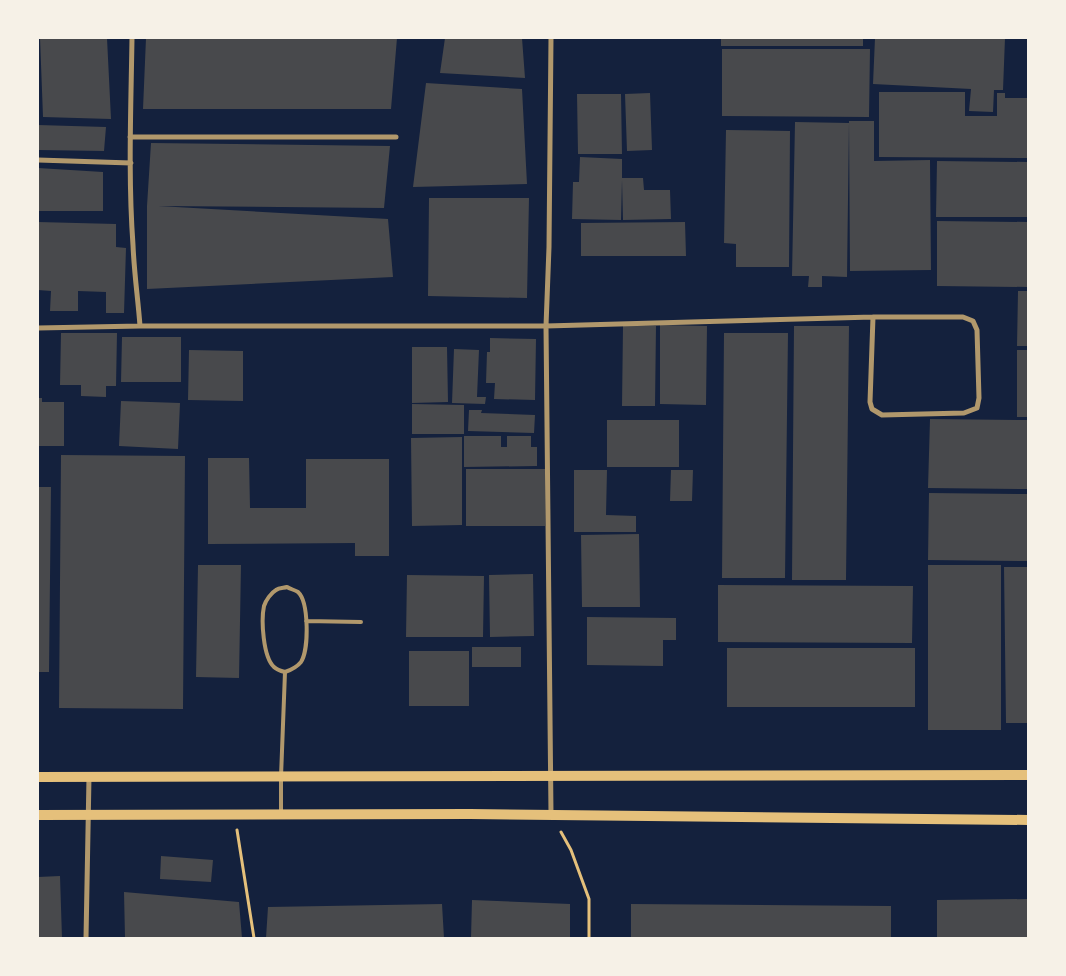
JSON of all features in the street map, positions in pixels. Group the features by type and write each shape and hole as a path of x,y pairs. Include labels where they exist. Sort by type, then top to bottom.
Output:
{"main road":[{"path":"38,777 1028,775"},
{"path":"38,815 551,815 1028,820"}],"street":[{"path":"132,38 130,137 132,244 140,326"},
{"path":"551,38 546,326 551,815"},
{"path":"130,137 396,137"},
{"path":"38,160 131,163"},
{"path":"38,328 140,326 546,326 873,317 963,317 973,321 977,330 979,398 977,408 964,413 882,415 872,410 870,402 873,317"},
{"path":"86,938 89,777"}],"lane":[{"path":"287,587 299,593 304,604 306,621 306,647 302,661 294,668 285,672 275,668 266,652 264,606 269,596 276,589 287,587"},
{"path":"306,621 361,622"},
{"path":"281,814 285,672"}],"path":[{"path":"234,815 254,938"},
{"path":"551,815 571,850 589,899 589,938"}],"building":[{"path":"40,38 107,38 111,119 43,117"},
{"path":"146,38 397,38 391,109 143,109"},
{"path":"445,38 522,38 525,78 440,73"},
{"path":"721,38 863,38 863,46 721,46"},
{"path":"875,38 1005,38 1003,90 994,90 993,112 969,111 971,89 873,84"},
{"path":"722,49 870,49 869,117 722,116"},
{"path":"426,83 522,89 527,184 413,187"},
{"path":"879,92 965,92 965,116 997,116 997,93 1005,93 1005,98 1028,98 1028,158 879,157"},
{"path":"650,93 652,150 627,151 625,94"},
{"path":"577,94 621,94 622,154 578,154"},
{"path":"849,121 874,121 874,161 930,160 931,270 850,271"},
{"path":"795,122 849,123 847,277 822,276 822,287 808,287 809,276 792,276"},
{"path":"38,125 106,127 104,151 38,150"},
{"path":"726,130 790,131 789,267 736,267 736,244 724,243"},
{"path":"151,143 390,146 384,208 158,206 388,219 393,277 147,289 147,206"},
{"path":"580,157 622,159 622,178 643,178 644,190 670,190 671,219 623,220 622,180 621,220 572,219 573,182 579,182"},
{"path":"937,161 1028,162 1028,217 936,217"},
{"path":"38,168 103,172 103,211 38,211"},
{"path":"429,198 529,198 527,298 428,296"},
{"path":"937,221 1028,222 1028,287 937,286"},
{"path":"38,222 116,224 116,247 126,248 124,313 106,313 106,292 78,291 78,311 50,311 51,291 38,290"},
{"path":"685,222 686,256 581,256 581,223"},
{"path":"1018,291 1028,291 1028,346 1017,346"},
{"path":"660,325 707,326 706,405 660,404"},
{"path":"623,326 656,326 655,406 622,406"},
{"path":"794,326 849,326 846,580 792,580"},
{"path":"61,333 117,333 116,386 106,386 106,397 81,396 81,385 60,385"},
{"path":"724,333 788,333 785,578 722,578"},
{"path":"122,337 181,337 181,382 121,382"},
{"path":"490,338 536,339 535,400 494,399 495,383 486,383 487,352 490,352"},
{"path":"412,347 447,347 448,402 412,403"},
{"path":"454,349 479,350 477,397 486,397 485,404 452,403"},
{"path":"189,350 243,351 243,401 188,400"},
{"path":"1017,350 1028,350 1028,417 1017,417"},
{"path":"38,398 42,398 42,402 64,402 64,446 38,446"},
{"path":"121,401 180,403 178,449 119,446"},
{"path":"412,404 464,405 464,434 412,434"},
{"path":"469,410 482,410 481,413 535,415 534,433 468,431"},
{"path":"930,419 1028,420 1028,489 928,488"},
{"path":"607,420 679,420 679,467 607,467"},
{"path":"464,436 501,436 501,447 507,447 507,436 531,436 531,447 537,447 537,466 464,467"},
{"path":"462,437 462,525 412,526 411,438"},
{"path":"61,455 185,456 183,709 59,708"},
{"path":"208,458 249,458 250,508 306,508 306,459 389,459 389,556 355,556 355,543 208,544"},
{"path":"466,469 545,469 545,526 466,526"},
{"path":"574,470 607,470 606,515 636,516 636,532 574,532"},
{"path":"671,470 693,470 692,501 670,501"},
{"path":"38,487 51,487 49,672 38,672"},
{"path":"929,493 1028,494 1028,561 928,560"},
{"path":"639,534 640,607 582,607 581,535"},
{"path":"198,565 241,565 239,678 196,677"},
{"path":"928,565 1001,565 1001,730 928,730"},
{"path":"1004,567 1028,567 1028,723 1006,723"},
{"path":"533,574 534,636 490,637 489,575"},
{"path":"407,575 484,576 483,637 406,637"},
{"path":"718,585 913,586 912,643 718,642"},
{"path":"587,617 676,618 676,640 663,640 663,666 587,665"},
{"path":"472,647 521,647 521,667 472,667"},
{"path":"727,648 915,648 915,707 727,707"},
{"path":"409,651 469,651 469,706 409,706"},
{"path":"161,856 213,860 211,882 160,879"},
{"path":"60,876 62,938 38,938 38,877"},
{"path":"124,892 239,902 242,938 125,938"},
{"path":"1028,899 1028,938 937,938 937,900"},
{"path":"472,900 570,904 570,938 471,938"},
{"path":"442,904 444,938 266,938 268,907"},
{"path":"631,904 891,906 891,938 631,938"}]}
